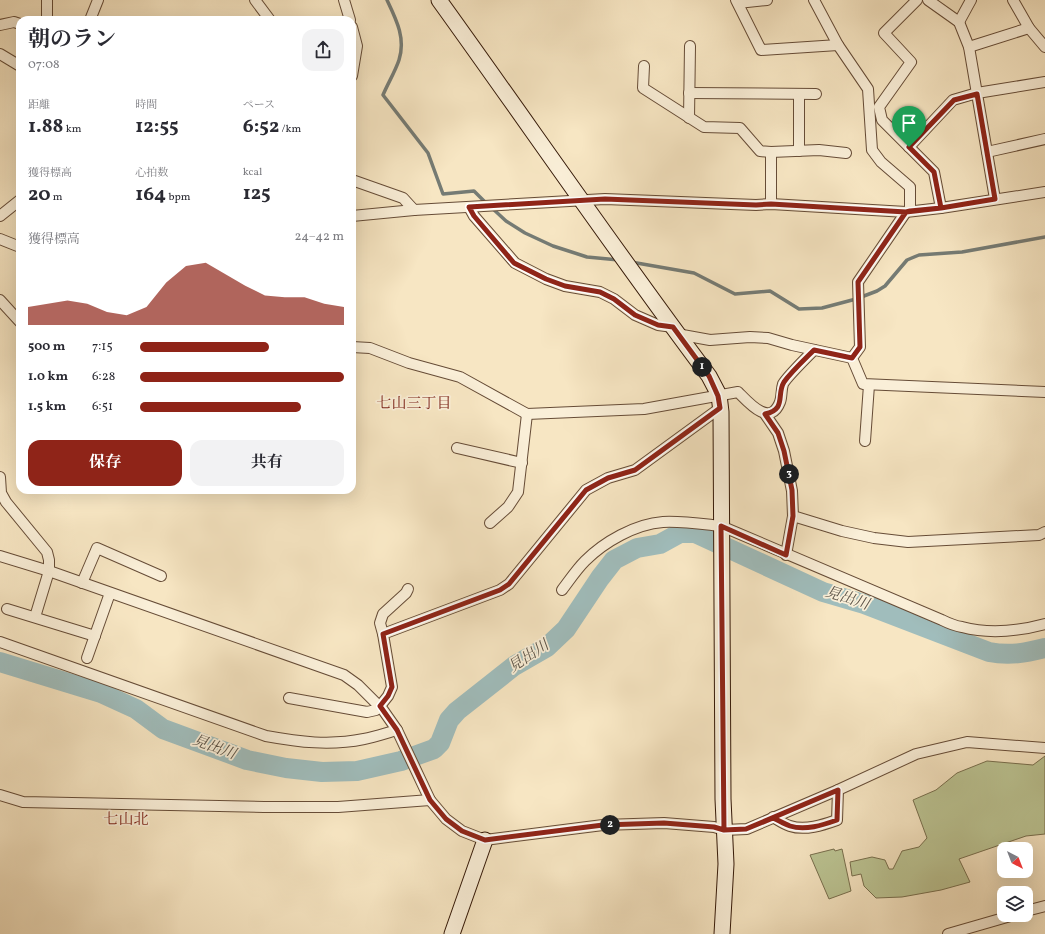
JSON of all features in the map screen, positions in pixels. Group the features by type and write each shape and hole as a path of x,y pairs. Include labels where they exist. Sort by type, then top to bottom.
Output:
{"street":[{"path":"46,16 47,0"},
{"path":"92,16 98,0"},
{"path":"255,0 267,16"},
{"path":"344,0 349,16"},
{"path":"439,0 580,200 709,376 719,402 724,830 726,864 722,934"},
{"path":"767,0 737,2 761,50 838,45"},
{"path":"814,0 838,45 868,89 872,150 881,162 910,187 908,212 858,282 860,347 852,358"},
{"path":"917,0 884,33 911,62 879,107 882,120 934,172 941,208"},
{"path":"928,0 959,22 969,47 995,199"},
{"path":"959,22 971,0"},
{"path":"1013,0 1029,28 1045,47"},
{"path":"0,25 16,23"},
{"path":"969,47 1029,28"},
{"path":"356,42 356,52"},
{"path":"689,118 690,46"},
{"path":"0,54 16,64"},
{"path":"644,66 643,88 704,127 740,128 760,151 819,150 846,153"},
{"path":"909,147 954,100 977,94 1045,82"},
{"path":"689,92 816,94"},
{"path":"799,94 799,151"},
{"path":"987,152 1045,139"},
{"path":"771,152 771,204"},
{"path":"356,181 403,198 414,210"},
{"path":"356,216 414,210 605,199 756,205 771,204 908,212 1045,192"},
{"path":"0,216 16,203"},
{"path":"469,207 474,216 514,263 546,279 565,286 600,292 614,299 635,315 658,325 710,340 750,337 768,338 792,345 852,358"},
{"path":"0,239 16,245"},
{"path":"0,300 16,318"},
{"path":"356,348 370,348 409,363 460,377 527,414 644,409 719,402"},
{"path":"765,414 773,412 780,403 783,384 814,350"},
{"path":"852,358 863,384 1045,392"},
{"path":"865,441 869,385"},
{"path":"383,634 500,590 509,584 586,490 608,478 635,470 719,402 738,392 754,409 765,414 778,433 784,451 792,490 793,516 786,555"},
{"path":"490,523 508,507 518,492 527,414"},
{"path":"457,448 522,463"},
{"path":"0,477 1,493 19,519 47,552 50,571 35,617"},
{"path":"793,516 842,531 908,542 1039,535 1045,532"},
{"path":"562,590 585,561 615,538 649,525 663,522 692,523 721,526 786,555 963,628 985,631 1014,630 1045,624"},
{"path":"82,583 97,548 161,576"},
{"path":"0,556 50,571 344,675 358,685 380,706 397,730 430,800 446,819 462,831 485,840 603,825 664,823 714,827 724,830 746,829 838,790 916,754 968,742 1045,748"},
{"path":"288,698 367,712 376,710 388,696 392,687 380,623 383,614 406,593 408,589"},
{"path":"87,658 110,593"},
{"path":"7,608 95,636"},
{"path":"0,642 266,736 305,742 329,743 364,739 397,730"},
{"path":"773,818 790,826 802,827 820,826 837,820 838,790"},
{"path":"0,795 23,802 264,807 338,807 430,800"},
{"path":"452,934 485,840"},
{"path":"1033,910 1045,906"},
{"path":"948,934 997,920"}],"green space":[{"path":"1045,756 1045,834 1026,836 1009,842 997,842 997,846 959,859 970,882 941,890 902,897 876,898 864,886 861,874 852,876 850,862 872,857 885,860 889,869 893,869 902,851 919,847 927,838 913,800 936,790 957,773 987,761 1033,765"},
{"path":"834,849 835,851 842,849 851,891 829,899 810,855"}],"waterway":[{"path":"387,0 394,14 401,36 401,52 396,69 383,95 428,153 443,194 474,191 487,204"},
{"path":"492,208 506,221 525,233 553,246 587,257 619,260"},
{"path":"631,262 694,273 735,294 770,291 799,309 822,308 856,299 877,291 885,286 907,260 919,255 962,252 1045,237"},
{"name":"見出川","path":"0,662 101,693 136,709 163,729 247,760 286,768 322,772 357,771 401,761 434,749 440,743 449,720 457,711 514,666 547,647 566,629 600,578 614,560 637,548 660,544 680,533 695,533 823,592 864,604 989,652 1004,654 1045,648"}],"district":[{"name":"七山三丁目","path":"414,404"},
{"name":"七山北","path":"126,820"}],"route":[{"path":"909,147 934,172 941,208 906,212 771,204 756,205 605,199 469,207 474,216 514,263 546,279 565,286 600,292 614,299 635,315 658,325 673,327 709,376 718,396 720,408 635,470 608,478 586,490 509,584 500,590 383,634 392,687 388,696 380,706 397,730 430,800 446,819 462,831 485,840 603,825 664,823 714,827 724,830 746,829 838,790 837,820 820,826 802,827 790,826 773,818 746,829 724,830 721,526 786,555 793,516 792,490 784,451 778,433 765,414 773,412 780,403 783,384 814,350 852,358 860,347 857,289 858,282 906,212 910,211 941,208 995,199 977,94 954,100 909,147"}]}
